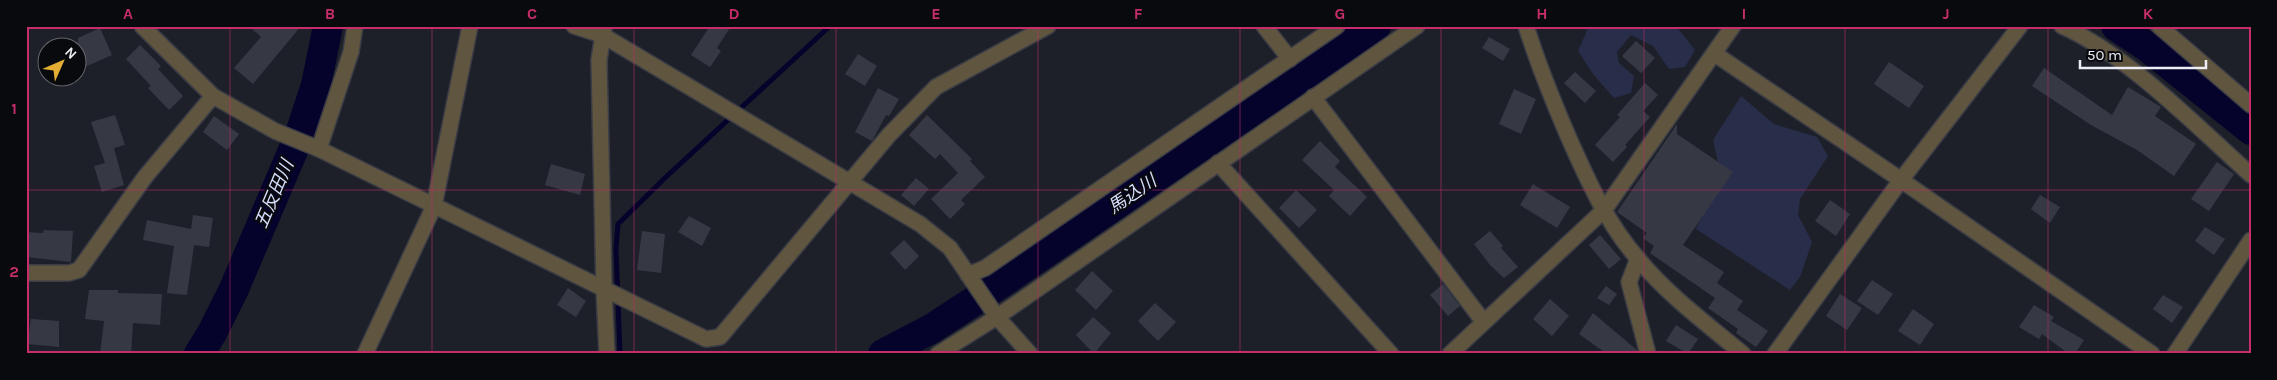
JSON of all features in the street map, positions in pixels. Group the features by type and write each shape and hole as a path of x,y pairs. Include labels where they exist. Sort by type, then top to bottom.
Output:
{"street":[{"path":"142,26 213,96 275,131 319,150 706,339 720,337 889,135 936,87 1048,26"},
{"path":"319,150 351,52 355,26"},
{"path":"365,354 434,206 470,26"},
{"path":"574,26 604,30 724,107 920,224 950,248 997,317 1030,354"},
{"path":"1264,26 1290,60"},
{"path":"970,276 1290,60 1337,26"},
{"path":"938,354 997,317 1417,26"},
{"path":"1526,26 1544,83 1589,186 1604,210 1638,259 1683,303 1743,354"},
{"path":"1450,354 1483,321 1604,210 1734,26"},
{"path":"1775,354 1957,105 2020,26"},
{"path":"2062,26 2080,34 2142,78 2251,175"},
{"path":"2159,26 2251,105"},
{"path":"604,30 599,60 608,354"},
{"path":"1715,54 2152,354"},
{"path":"26,273 69,273 79,270 145,177 213,96"},
{"path":"1313,97 1483,321"},
{"path":"1218,163 1391,354"},
{"path":"2175,354 2251,240"},
{"path":"1638,259 1630,282 1648,354"}],"shaded area":[{"path":"1589,26 1676,26 1695,50 1685,67 1669,69 1653,46 1631,35 1617,52 1619,63 1634,76 1631,93 1614,98 1593,74 1578,51"},
{"path":"1741,96 1774,124 1817,137 1828,156 1800,199 1798,215 1812,242 1800,277 1790,290 1696,229 1721,176 1713,140"}],"building":[{"path":"249,26 301,26 253,84 234,68 261,37"},
{"path":"710,26 731,26 717,48 721,51 710,67 691,55"},
{"path":"100,28 112,55 88,66 88,38 78,38"},
{"path":"1489,37 1510,49 1503,61 1482,48"},
{"path":"1636,41 1655,58 1641,73 1622,56"},
{"path":"140,45 161,66 158,69 183,96 169,110 148,88 151,86 126,59"},
{"path":"858,54 877,66 865,86 845,74"},
{"path":"1889,62 1924,86 1909,108 1874,84"},
{"path":"2044,68 2112,115 2128,87 2161,107 2155,116 2196,144 2174,176 2137,150 2091,125 2032,86"},
{"path":"1575,72 1596,91 1585,103 1564,83"},
{"path":"1645,83 1658,95 1643,111 1650,117 1625,145 1627,147 1613,162 1595,145 1620,117 1617,115"},
{"path":"878,88 899,99 889,116 886,115 872,141 855,132"},
{"path":"1514,89 1536,99 1521,134 1499,124"},
{"path":"115,115 125,145 114,148 124,185 102,192 94,166 105,163 91,122"},
{"path":"927,115 972,159 970,161 985,177 961,200 965,204 950,219 931,199 958,173 940,154 935,159 909,135"},
{"path":"214,116 239,134 227,150 203,132"},
{"path":"1677,124 1677,134 1733,172 1683,245 1724,272 1717,283 1743,301 1737,310 1768,331 1756,347 1736,333 1738,329 1708,308 1715,298 1650,253 1654,246 1643,238 1647,233 1617,212"},
{"path":"1320,141 1340,161 1335,167 1367,197 1350,216 1329,196 1334,190 1302,160"},
{"path":"2217,162 2234,174 2209,211 2191,199"},
{"path":"551,164 585,174 580,195 545,185"},
{"path":"916,178 929,189 914,206 901,195"},
{"path":"1533,184 1570,207 1557,228 1520,205"},
{"path":"1296,190 1317,210 1299,228 1279,208"},
{"path":"2040,195 2060,207 2050,223 2031,209"},
{"path":"1830,200 1850,214 1836,236 1815,221"},
{"path":"193,215 213,218 209,247 194,245 187,295 167,293 174,246 143,240 147,220 191,229"},
{"path":"689,216 711,228 702,246 678,232"},
{"path":"2205,227 2225,239 2214,255 2195,241"},
{"path":"44,230 73,231 71,262 26,257 26,232 43,233"},
{"path":"642,231 665,234 661,273 637,270"},
{"path":"1490,231 1503,246 1501,248 1518,267 1504,278 1490,265 1474,244"},
{"path":"1600,235 1621,259 1609,269 1589,245"},
{"path":"904,240 919,256 905,270 890,253"},
{"path":"1092,271 1113,291 1096,310 1075,290"},
{"path":"1872,280 1893,294 1878,315 1857,301"},
{"path":"1443,284 1460,306 1448,316 1430,295"},
{"path":"1606,286 1617,294 1609,305 1597,298"},
{"path":"568,288 586,301 576,317 557,305"},
{"path":"89,290 118,290 118,293 162,294 160,325 133,323 131,354 100,354 104,321 85,319"},
{"path":"1840,294 1862,308 1847,330 1826,316"},
{"path":"2163,295 2183,307 2172,323 2153,309"},
{"path":"1550,299 1569,316 1552,336 1533,319"},
{"path":"1155,303 1176,322 1158,341 1138,321"},
{"path":"2034,305 2054,317 2051,321 2084,340 2075,354 2069,354 2042,334 2039,339 2019,327"},
{"path":"1913,309 1934,324 1920,345 1898,331"},
{"path":"1593,313 1638,351 1638,354 1607,354 1579,334"},
{"path":"1093,317 1111,333 1094,354 1076,335"},
{"path":"31,319 59,321 59,347 27,344"},
{"path":"1676,325 1698,339 1688,354 1666,341"}],"waterway":[{"name":"五反田川","path":"199,354 234,289 300,134 316,85 328,26"},
{"path":"620,354 616,248 618,224 667,176 830,26"},
{"name":"馬込川","path":"883,354 931,329 994,288 1376,26"},
{"name":"馬込川","path":"2116,26 2146,46 2251,130"}]}
